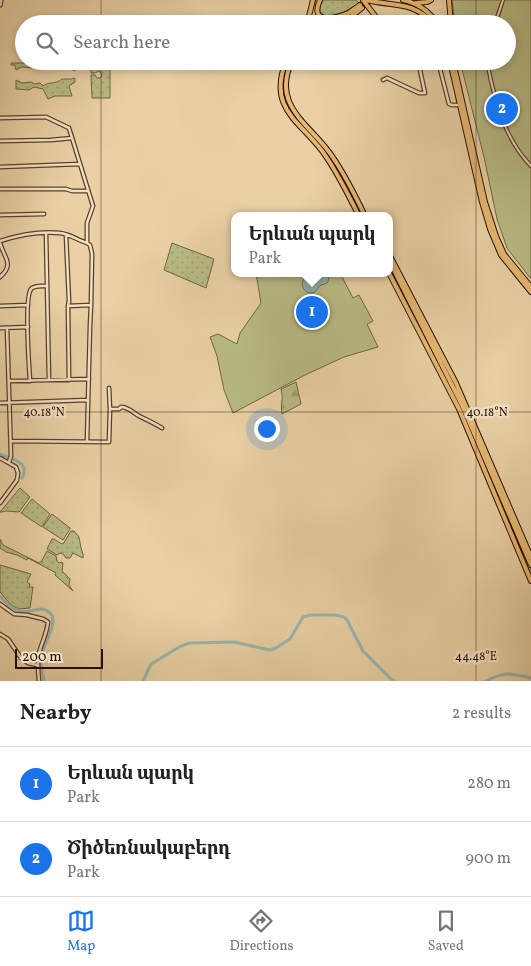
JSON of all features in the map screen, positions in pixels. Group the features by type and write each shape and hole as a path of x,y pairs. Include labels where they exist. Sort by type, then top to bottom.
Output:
{"main road":[{"path":"310,15 313,0"},
{"path":"320,0 317,6 320,15"},
{"path":"364,0 375,15"},
{"path":"364,0 407,5 426,15"},
{"path":"403,0 414,3 430,15"},
{"path":"414,3 431,0"},
{"path":"449,0 450,15"},
{"path":"349,15 361,6"},
{"path":"346,15 353,13"},
{"path":"283,70 281,92 287,111 326,156 365,212"},
{"path":"288,70 286,83 287,96 293,110 328,150 357,212"},
{"path":"454,70 482,202 494,239 501,255 531,292"},
{"path":"454,70 485,202 496,236 504,254 531,287"},
{"path":"393,262 456,383 531,557"},
{"path":"393,268 462,405 531,565"},
{"path":"391,277 459,410 531,581"}],"street":[{"path":"0,5 1,0"},
{"path":"498,15 503,0"},
{"path":"383,80 387,78 419,93 424,93 420,70"},
{"path":"440,70 449,104 460,105"},
{"path":"489,70 496,104 505,128 519,152 531,166"},
{"path":"0,118 46,117 69,128 93,208 88,223 87,243"},
{"path":"0,141 72,138"},
{"path":"0,167 80,164"},
{"path":"0,189 88,191"},
{"path":"0,215 44,214"},
{"path":"0,277 7,268 8,263 1,249 0,242 16,236 35,233 61,233 87,243 91,249 87,441"},
{"path":"46,233 49,380"},
{"path":"66,235 70,301 68,306 69,380"},
{"path":"30,381 28,304 30,292 34,287 46,286"},
{"path":"0,306 28,304"},
{"path":"68,306 91,305"},
{"path":"0,328 28,327"},
{"path":"7,328 11,441 9,462"},
{"path":"9,381 89,379"},
{"path":"11,441 109,442 109,388"},
{"path":"0,403 89,400"},
{"path":"110,409 126,407 140,417 162,428"},
{"path":"0,458 16,466 18,473 17,480 0,503"},
{"path":"0,604 14,614 27,615 48,622 37,664 39,681"},
{"path":"0,634 8,639 21,658 28,663 37,664"}],"green space":[{"path":"321,0 356,0 359,3 336,15 322,15 320,10"},
{"path":"452,0 531,0 531,279 507,248 497,219 462,70 516,70 516,15 454,15"},
{"path":"91,70 110,70 110,98 92,98 91,75 100,78 102,75 99,71 91,73"},
{"path":"75,78 75,82 69,86 72,96 55,96 48,99 43,89 34,87 29,90 16,89 16,80 22,83 40,83 43,86 62,79"},
{"path":"172,243 214,259 206,288 164,270"},
{"path":"393,273 457,399 531,570 531,575 456,400 393,277"},
{"path":"257,277 342,277 353,298 359,295 373,321 367,324 378,347 344,357 233,413 224,390 217,356 210,337 218,334 237,344 240,333 261,303"},
{"path":"296,382 301,404 282,414 281,389"},
{"path":"20,488 30,497 19,512 0,512"},
{"path":"32,499 50,514 42,527 21,513"},
{"path":"52,514 70,528 63,540 43,527"},
{"path":"71,531 74,531 79,537 83,558 73,553 70,558 66,558 63,554 57,555 47,549 52,539 63,544"},
{"path":"0,539 3,545 39,563 47,551 56,556 57,561 63,564 62,571 70,579 69,585 73,591 55,575 56,573 28,558 27,560 0,548"},
{"path":"0,565 31,574 27,582 30,584 29,587 33,587 30,608 18,609 11,605 0,592"}],"water":[{"path":"306,277 329,278 326,284 321,285 312,293 305,290 302,283"}],"waterway":[{"path":"0,454 22,465 24,468 22,478"},
{"path":"0,596 9,606 16,610 30,611 41,609 49,612 52,617 53,623 41,658 44,681"},
{"path":"143,681 151,664 181,646 190,643 234,642 270,650 290,639 303,617 310,615 344,617 363,651 394,681"},
{"path":"486,681 508,674 531,678"}],"place":[{"name":"Ծիծեռնակաբերդ","path":"502,109"},
{"name":"Երևան պարկ","path":"312,312"}]}
